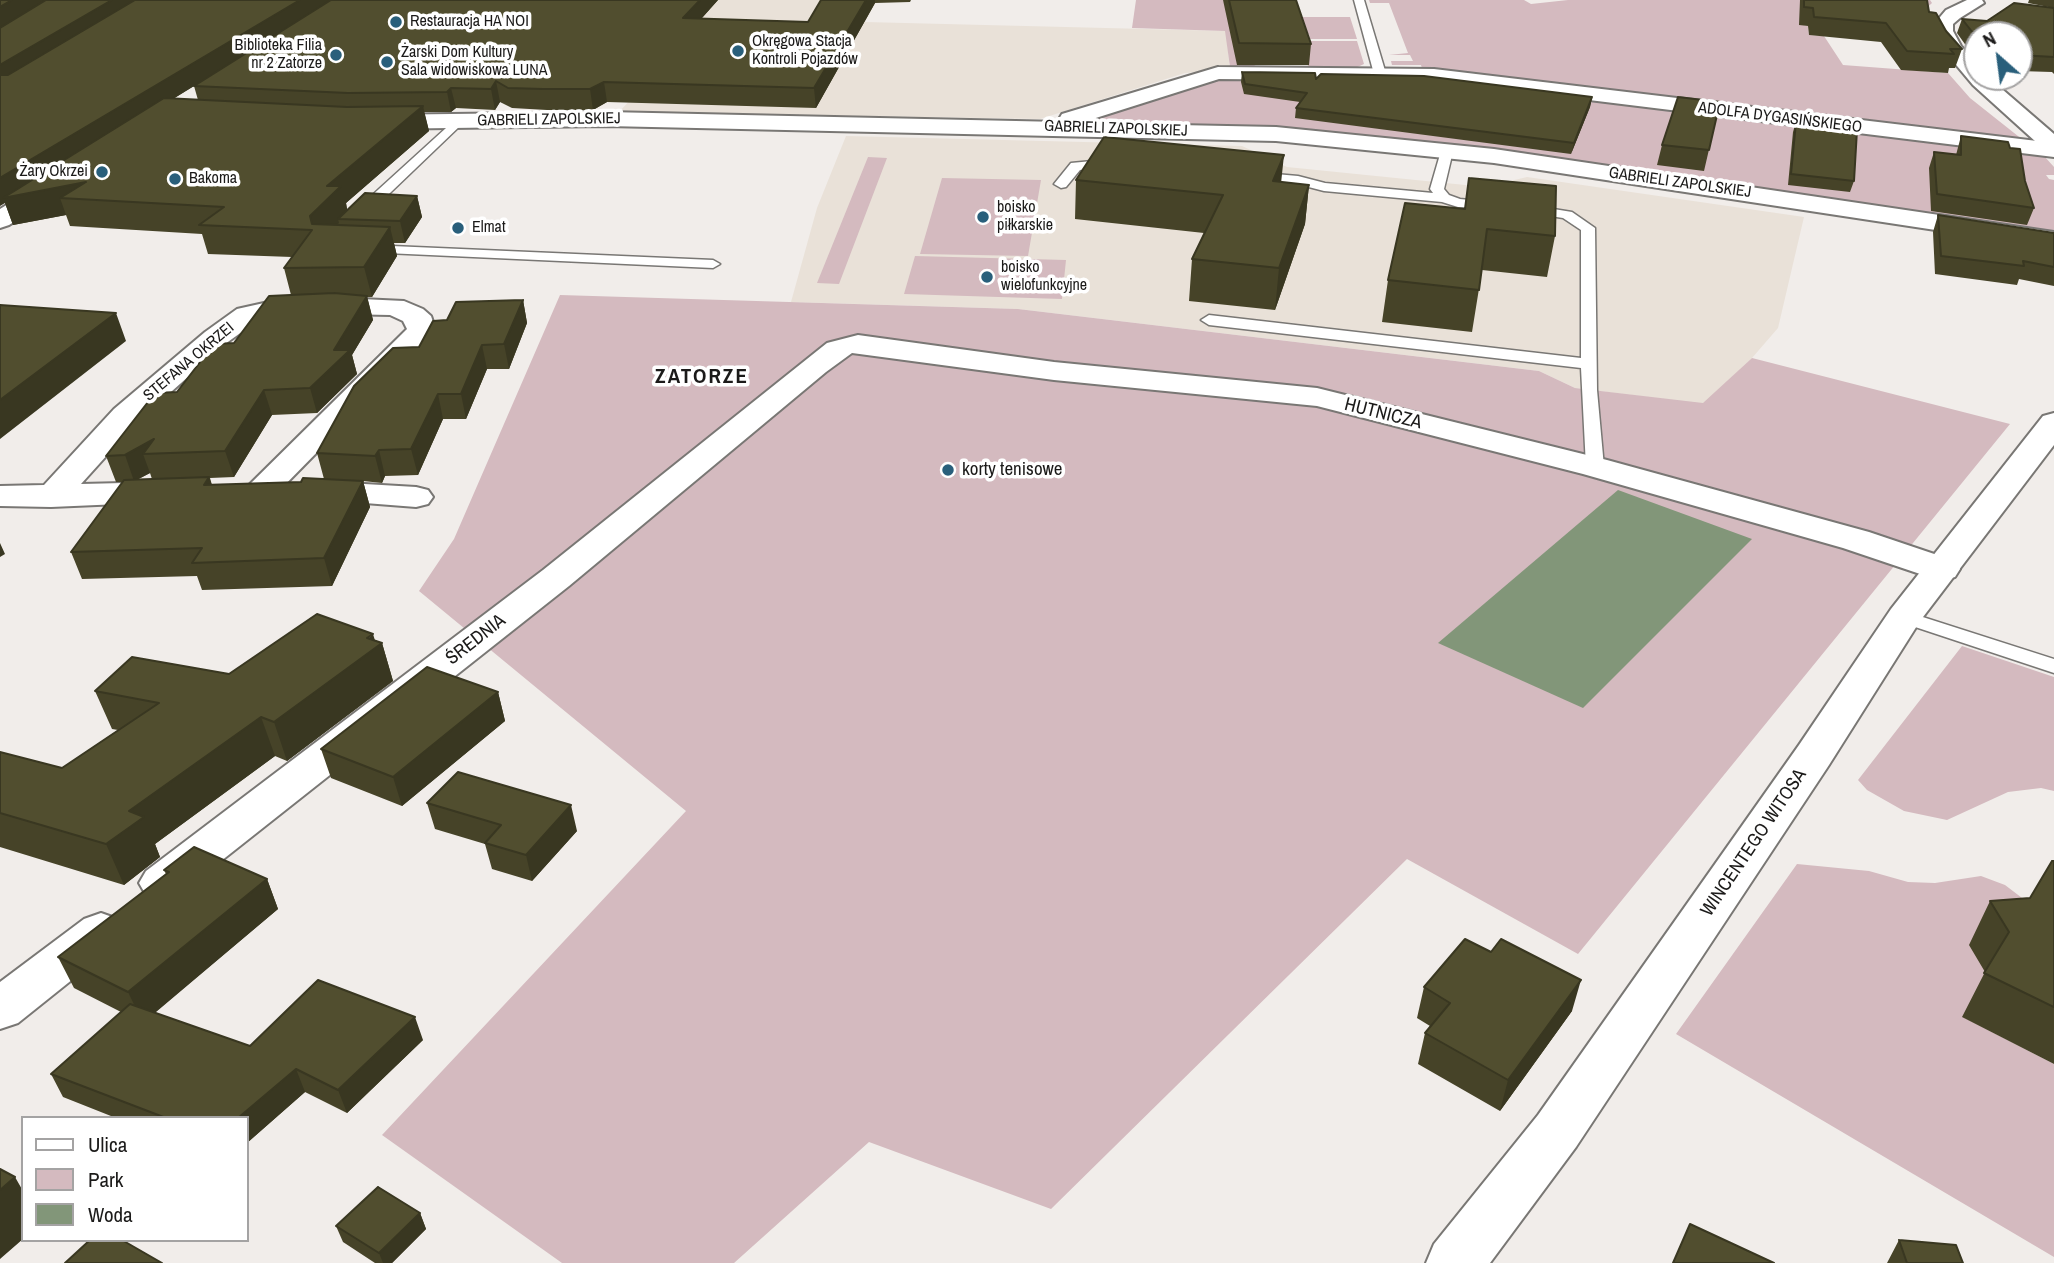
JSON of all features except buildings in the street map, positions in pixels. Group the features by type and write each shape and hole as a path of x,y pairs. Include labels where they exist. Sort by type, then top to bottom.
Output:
{"street":[{"path":"1979,3 1953,14 1944,23 1943,31 1952,48 1980,81 2054,148"},
{"name":"ADOLFA DYGASIŃSKIEGO","path":"1046,127 1218,73 1381,74 1454,77 2054,148"},
{"name":"GABRIELI ZAPOLSKIEJ","path":"353,122 607,119 1276,134 1447,151 2054,240"},
{"path":"0,220 74,175"},
{"name":"STEFANA OKRZEI","path":"51,497 125,416 215,338 247,315 273,309 340,306 394,307 413,315 421,322 422,331 249,489 416,496"},
{"name":"HUTNICZA","path":"815,366 837,349 858,344 1054,372 1301,394 1595,467 1856,540 1942,569"},
{"name":"ŚREDNIA","path":"0,1009 545,586 815,366"},
{"name":"WINCENTEGO WITOSA","path":"1455,1263 1557,1131 1808,764 1904,617 2054,423"},
{"path":"0,496 51,497 197,491"}],"lane":[{"path":"1359,0 1381,74"},
{"path":"354,219 457,122"},
{"path":"1444,198 1437,189 1447,151"},
{"path":"1061,184 1076,166 1126,164"},
{"path":"1235,174 1567,215 1588,228 1589,364 1595,467"},
{"path":"352,248 713,264"},
{"path":"1209,320 1589,364"},
{"path":"1904,617 2054,666"}],"shaded area":[{"path":"380,0 877,0 865,22 1226,31 1230,70 1185,73 1040,119 619,112 672,55"},
{"path":"846,136 1242,146 1287,167 1485,187 1527,177 1804,217 1778,328 1752,358 1704,404 1575,388 1539,371 1018,309 791,302 817,208"}],"green space":[{"path":"1136,0 1223,0 1255,66 1308,66 1302,41 1357,41 1364,64 1353,69 1230,67 1225,31 1132,28"},
{"path":"1369,0 1524,0 1531,4 1568,0 1930,0 1932,3 1920,14 1799,24 1808,26 1809,35 1824,36 1843,65 1948,73 1970,98 2028,144 1423,72 1421,65 1392,65 1391,61 1413,61 1410,55 1389,55 1408,53 1389,3 1370,3"},
{"path":"1350,17 1357,39 1310,39 1309,34 1299,34 1294,18"},
{"path":"1236,75 1441,79 2038,155 2045,157 2054,167 2054,175 2046,175 2054,180 2054,231 1510,152 1367,136 1248,127 1099,123 1094,119"},
{"path":"868,157 887,158 839,284 817,283"},
{"name":"boisko piłkarskie","path":"942,178 1041,180 1028,256 920,254"},
{"name":"boisko wielofunkcyjne","path":"915,256 1066,260 1062,299 904,294"},
{"path":"560,295 1018,309 1539,371 1575,388 1703,403 1752,358 2010,424 1578,954 1407,859 1051,1209 869,1142 734,1263 562,1263 382,1135 686,811 419,591 454,539"},
{"path":"1962,646 2054,677 2054,791 2041,788 2008,792 1947,820 1904,811 1867,790 1858,780"},
{"path":"1797,864 1869,871 1908,882 1935,883 1981,876 2005,885 2030,904 1963,1017 2054,1064 2054,1257 1676,1034"}],"water":[{"path":"1618,490 1752,539 1583,708 1438,643"}],"place":[{"name":"Restauracja HA NOI","path":"396,22"},
{"name":"Okręgowa Stacja Kontroli Pojazdów","path":"738,51"},
{"name":"Biblioteka Filia nr 2 Zatorze","path":"336,55"},
{"name":"Żarski Dom Kultury Sala widowiskowa LUNA","path":"387,62"},
{"name":"Żary Okrzei","path":"102,172"},
{"name":"Bakoma","path":"175,179"},
{"name":"boisko piłkarskie","path":"983,217"},
{"name":"Elmat","path":"458,228"},
{"name":"boisko wielofunkcyjne","path":"987,277"},
{"name":"korty tenisowe","path":"948,470"}],"district":[{"name":"ZATORZE","path":"702,377"}]}
